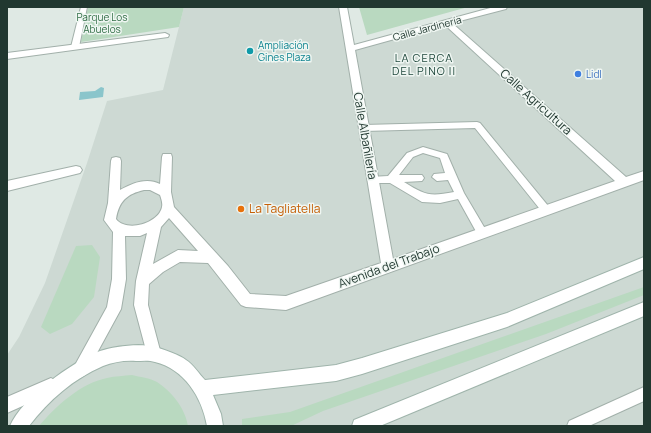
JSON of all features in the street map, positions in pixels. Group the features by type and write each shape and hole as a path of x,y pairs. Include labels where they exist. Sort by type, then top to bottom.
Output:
{"street":[{"name":"Calle Albañilería","path":"343,7 388,266"},
{"name":"Calle Jardinería","path":"350,49 503,7"},
{"name":"Calle Agricultura","path":"447,23 624,182"},
{"path":"7,56 164,35"},
{"path":"165,192 167,157"},
{"path":"114,203 116,161"},
{"path":"7,186 76,170"},
{"name":"Avenida del Trabajo","path":"168,208 223,270 246,300 286,302 644,175"},
{"path":"144,185 152,185 165,192 168,197 168,208 165,214 155,225 146,230 127,232 114,226 111,221 111,209 114,203 127,191 144,185"},
{"path":"154,354 141,305 143,281 155,225"},
{"path":"80,370 114,309 119,279 119,229"},
{"path":"143,281 158,268 178,256 210,257"},
{"path":"202,388 336,373 362,366 507,320 644,262"},
{"path":"360,426 644,309"},
{"path":"7,405 58,383 102,358 129,353 154,354 181,365 202,388 213,414 215,426"},
{"path":"18,426 37,403 58,383"}],"lane":[{"path":"75,47 84,7"},
{"path":"364,128 477,125 546,210"},
{"path":"391,180 410,155 423,150 444,156 460,195 482,232"},
{"path":"437,177 452,176"},
{"path":"373,180 419,178"},
{"path":"391,180 422,198 440,199 460,195"},
{"path":"574,426 644,394"}],"shaded area":[{"path":"184,7 344,7 350,49 494,7 644,7 644,426 7,426 7,355 19,337 45,283 107,101 163,90"}],"green space":[{"name":"Parque Los Abuelos","path":"88,7 184,7 179,27 81,42"},
{"path":"359,7 468,7 367,35"},
{"path":"92,245 100,257 94,297 72,324 50,334 41,327 76,246"},
{"path":"644,287 644,295 546,334 323,411 291,426 242,426 242,419 290,412"},
{"path":"132,375 157,382 163,386 181,407 188,426 39,426 61,403 88,385 107,378"}],"water":[{"path":"101,87 104,88 103,97 79,100 80,92 95,91"}],"place":[{"name":"Ampliación Gines Plaza","path":"250,51"},
{"name":"Lidl","path":"578,74"},
{"name":"La Tagliatella","path":"241,209"}],"district":[{"name":"LA CERCA DEL PINO II","path":"424,64"}]}
